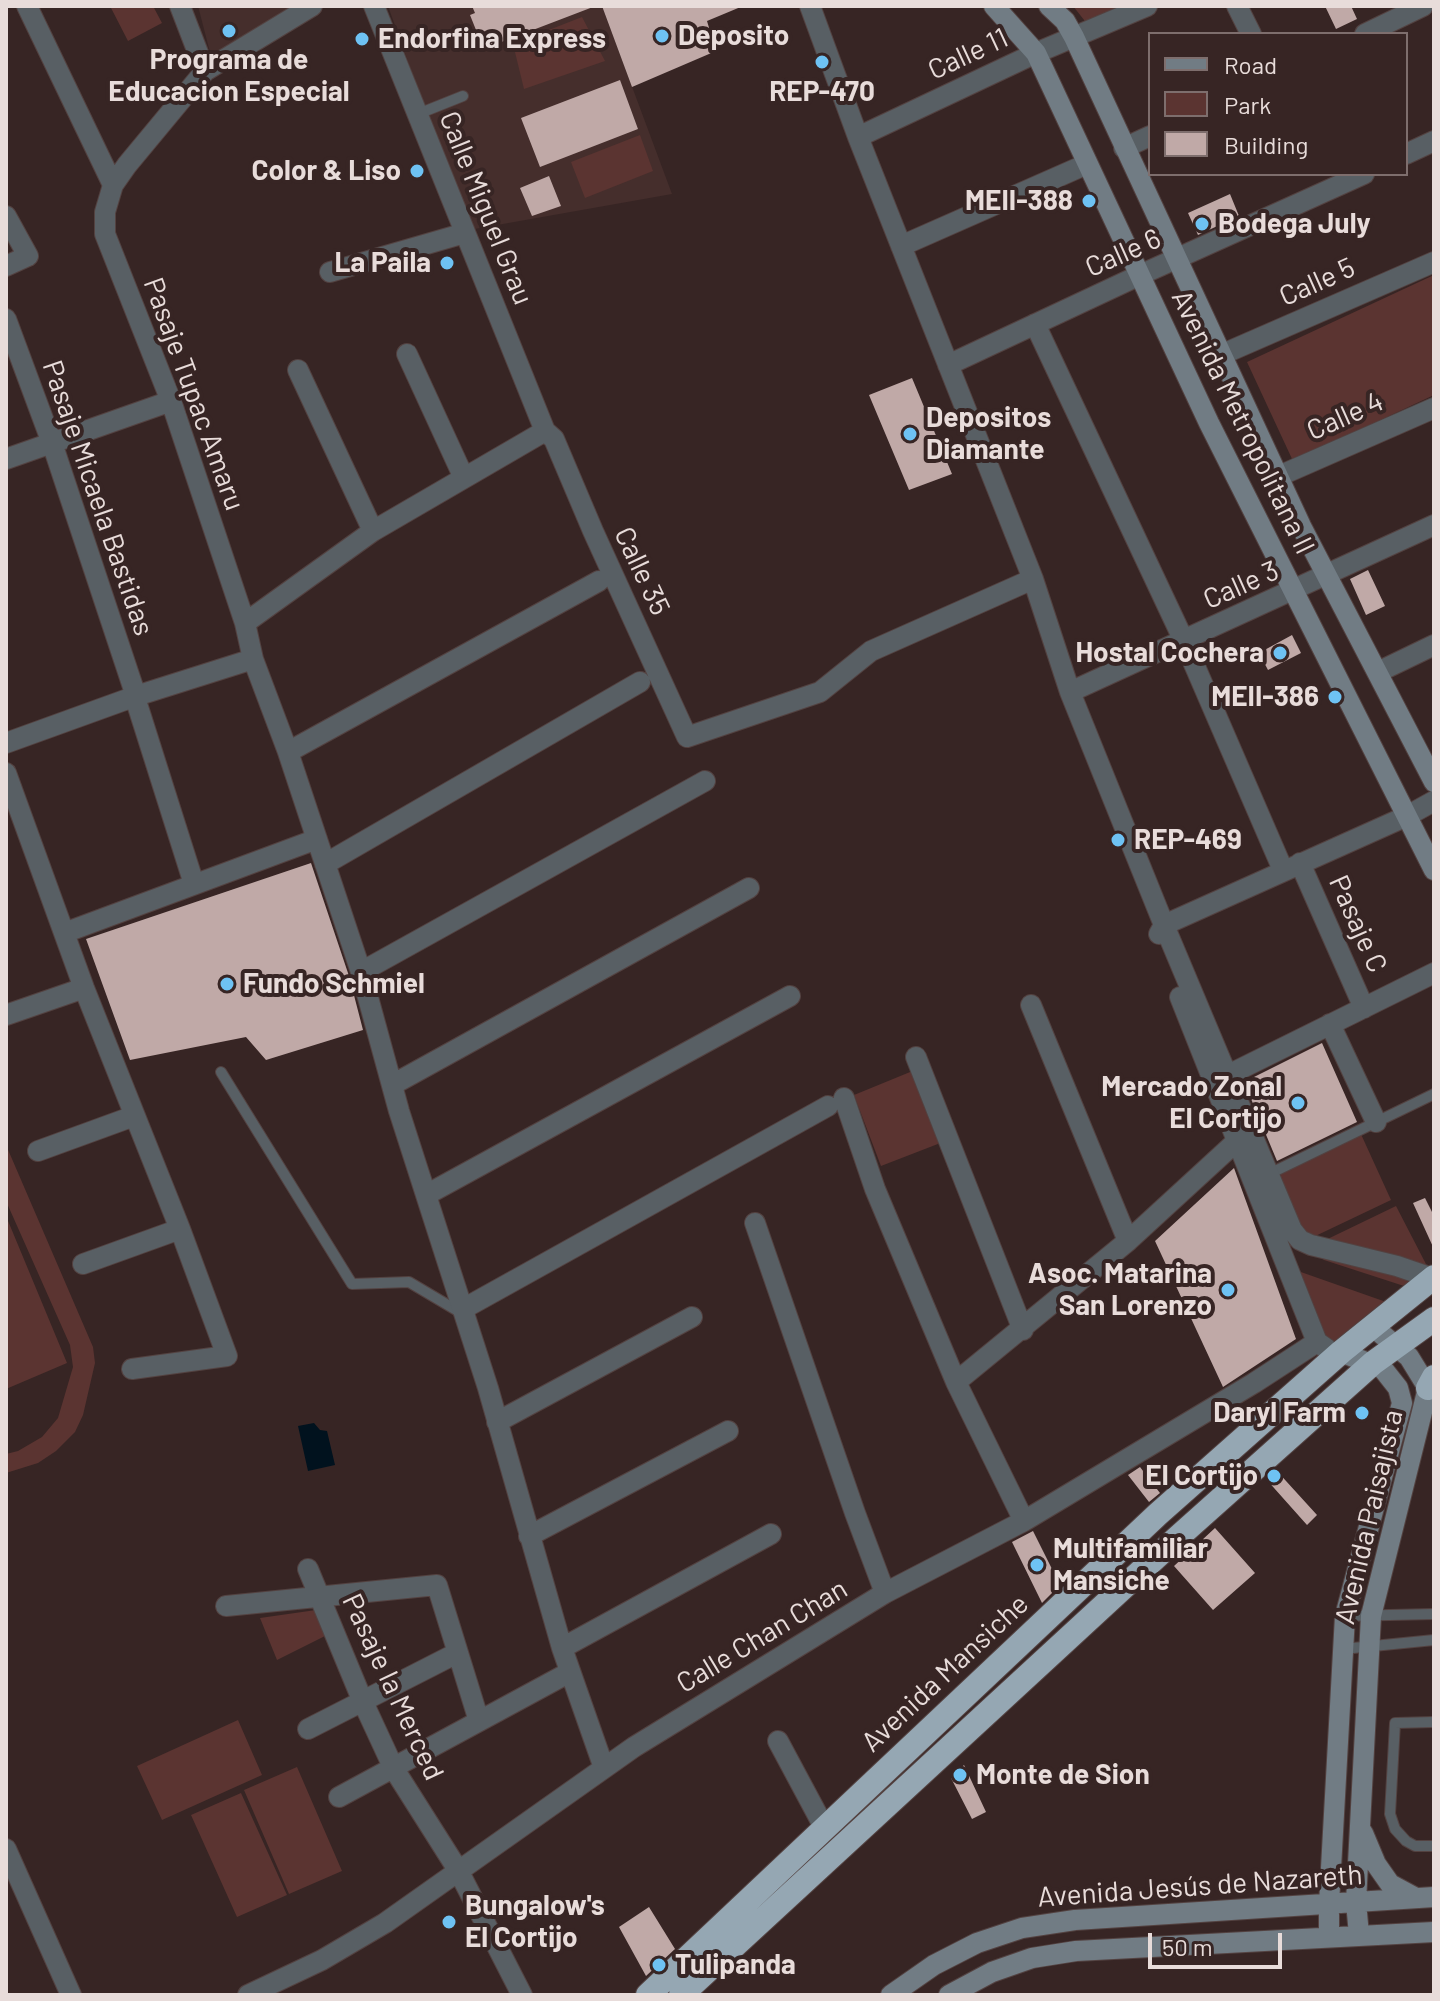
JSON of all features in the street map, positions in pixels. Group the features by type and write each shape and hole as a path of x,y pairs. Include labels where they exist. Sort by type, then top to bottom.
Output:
{"highway":[{"name":"Avenida Mansiche","path":"648,1995 1158,1514 1341,1352 1433,1278"},
{"name":"Avenida Mansiche","path":"681,1995 1177,1538 1373,1363 1434,1319"},
{"path":"1158,1514 1177,1538"},
{"path":"973,1687 992,1707"},
{"path":"792,1857 809,1876"}],"main road":[{"name":"Avenida Metropolitana II","path":"994,6 1036,53 1209,423 1434,870"},
{"name":"Avenida Metropolitana II","path":"1049,6 1065,21 1074,37 1176,261 1327,576 1434,782"},
{"name":"Avenida Paisajista","path":"1359,1935 1356,1902 1371,1616 1431,1382 1409,1357 1372,1326"},
{"path":"1341,1352 1373,1363"},
{"name":"Avenida Paisajista","path":"1329,1937 1345,1616 1402,1403 1391,1377 1373,1363"},
{"path":"1360,1823 1376,1864 1390,1884 1425,1897"},
{"name":"Avenida Jesús de Nazareth","path":"891,1995 934,1965 977,1943 1022,1928 1075,1920 1425,1897"},
{"name":"Avenida Jesús de Nazareth","path":"949,1995 992,1972 1032,1958 1076,1951 1434,1932"}],"street":[{"path":"27,6 113,185 205,71 312,6"},
{"path":"180,6 205,71"},
{"name":"Calle Miguel Grau","path":"374,6 545,431"},
{"path":"810,6 858,137 1033,579 1070,692 1164,925 1221,1078 1238,1140 1317,1342 1321,1348 1341,1352"},
{"name":"Calle 11","path":"858,137 1036,53 1147,6"},
{"path":"1237,6 1250,32"},
{"path":"1369,32 1423,6"},
{"path":"1124,148 1148,137"},
{"path":"1408,153 1434,141"},
{"path":"901,246 1087,164"},
{"name":"Calle 6","path":"948,365 1176,261 1323,182 1354,176"},
{"name":"Pasaje Tupac Amaru","path":"113,185 105,212 105,234 171,401 245,623 253,659 288,752 361,972 392,1085 464,1312 562,1648 604,1768"},
{"path":"6,216 28,256 6,266"},
{"path":"330,272 465,233"},
{"name":"Calle 5","path":"1223,354 1434,262"},
{"name":"Pasaje Micaela Bastidas","path":"6,319 52,443 194,884"},
{"name":"Pasaje C","path":"1035,324 1292,866 1364,1008"},
{"path":"407,354 464,478"},
{"path":"298,370 373,531"},
{"path":"6,459 171,401"},
{"name":"Calle 4","path":"1279,476 1434,408"},
{"path":"245,623 373,531 545,431"},
{"name":"Calle 35","path":"545,431 554,439 687,737 820,692 871,651 1033,579"},
{"name":"Calle 3","path":"1070,692 1434,525"},
{"path":"288,752 599,581"},
{"path":"1378,672 1434,645"},
{"path":"6,743 137,702 253,659"},
{"path":"325,864 640,682"},
{"path":"6,773 84,988 227,1356 132,1369"},
{"path":"361,972 705,781"},
{"path":"1164,925 1434,801"},
{"path":"64,933 317,839"},
{"path":"392,1085 749,888"},
{"path":"1221,1078 1434,973"},
{"path":"6,1015 84,988"},
{"path":"426,1195 790,996"},
{"path":"1031,1005 1128,1241"},
{"path":"1330,1024 1376,1122"},
{"path":"916,1057 1023,1330"},
{"path":"1221,1078 1269,1174 1292,1230 1300,1240 1433,1278"},
{"path":"464,1312 836,1102 956,1382 1024,1521"},
{"path":"38,1151 134,1116"},
{"path":"956,1382 1128,1241 1238,1140"},
{"path":"755,1223 885,1593"},
{"path":"83,1264 180,1229"},
{"path":"497,1422 692,1317"},
{"name":"Calle Chan Chan","path":"248,1995 322,1960 385,1923 604,1768 885,1593 1024,1521 1286,1364 1317,1342"},
{"path":"529,1536 728,1431"},
{"path":"562,1648 771,1534"},
{"name":"Pasaje la Merced","path":"308,1569 394,1769 458,1870 522,1995"},
{"path":"226,1606 437,1585 479,1721"},
{"path":"308,1729 457,1653"},
{"path":"339,1797 570,1672"},
{"path":"778,1741 824,1827"},
{"path":"6,1849 71,1995"}],"lane":[{"path":"418,114 463,96"},
{"path":"221,1072 352,1284 409,1282 464,1312"},
{"path":"1269,1174 1434,1094"},
{"path":"1345,1616 1434,1614"},
{"path":"1343,1649 1434,1640"},
{"path":"1434,1722 1395,1723 1390,1814 1395,1829 1406,1841 1415,1846 1434,1846"}],"shaded area":[{"name":"Programa de Educacion Especial","path":"198,6 295,6 211,56"},
{"path":"388,6 602,6 672,194 469,230"}],"green space":[{"path":"110,6 153,6 162,23 128,41"},
{"path":"1073,6 1129,6 1088,25"},
{"path":"582,17 605,61 524,89 513,44"},
{"path":"640,135 653,171 585,198 571,162"},
{"path":"1434,275 1434,395 1293,461 1247,362"},
{"path":"915,1070 943,1142 881,1166 854,1095"},
{"path":"1360,1132 1391,1200 1307,1240 1276,1176"},
{"path":"6,1145 93,1347 95,1363 83,1415 75,1432 38,1463 6,1473 6,1454 18,1451 42,1437 58,1418 73,1367 70,1345 6,1201"},
{"path":"1396,1206 1427,1266 1404,1286 1324,1260 1311,1247"},
{"path":"6,1216 67,1363 6,1389"},
{"path":"1298,1271 1389,1303 1340,1345 1326,1341"},
{"path":"316,1610 327,1635 277,1660 260,1618"},
{"path":"238,1720 262,1775 162,1820 137,1766"},
{"path":"297,1767 342,1871 289,1894 244,1790"},
{"path":"241,1793 287,1895 237,1917 191,1815"}],"water":[{"path":"314,1423 320,1430 327,1431 335,1465 308,1471 298,1426"}],"building":[{"path":"472,6 593,7 491,46 490,42 482,45 470,15 475,13"},
{"name":"Deposito","path":"602,6 743,6 707,21 716,51 632,87"},
{"path":"1325,6 1351,6 1357,19 1336,29"},
{"path":"620,80 638,129 540,167 521,118"},
{"path":"549,176 561,206 532,216 520,188"},
{"path":"1230,194 1239,216 1198,235 1188,213"},
{"name":"Depositos Diamante","path":"912,378 952,474 909,490 869,395"},
{"path":"1368,570 1385,606 1366,615 1350,579"},
{"name":"Hostal Cochera","path":"1292,635 1301,653 1268,670 1259,653"},
{"name":"Fundo Schmiel","path":"311,863 349,976 363,1030 266,1060 246,1037 130,1060 86,939"},
{"name":"Mercado Zonal El Cortijo","path":"1322,1043 1357,1122 1277,1161 1244,1082"},
{"name":"Asoc. Matarina San Lorenzo","path":"1234,1168 1296,1339 1223,1387 1155,1241"},
{"path":"1425,1198 1434,1216 1434,1249 1413,1203"},
{"path":"1140,1467 1160,1493 1149,1502 1128,1475"},
{"path":"1276,1470 1317,1515 1307,1525 1266,1479"},
{"path":"1215,1528 1255,1573 1213,1610 1174,1566"},
{"name":"Multifamiliar Mansiche","path":"1033,1531 1060,1585 1042,1603 1012,1542"},
{"path":"964,1765 986,1812 972,1819 951,1778"},
{"path":"649,1907 675,1949 646,1976 619,1927"}],"place":[{"name":"Programa de Educacion Especial","path":"229,31"},
{"name":"Deposito","path":"662,36"},
{"name":"Endorfina Express","path":"362,39"},
{"name":"REP-470","path":"822,62"},
{"name":"Color & Liso","path":"417,171"},
{"name":"MEII-388","path":"1089,201"},
{"name":"Bodega July","path":"1202,224"},
{"name":"La Paila","path":"447,263"},
{"name":"Depositos Diamante","path":"910,434"},
{"name":"Hostal Cochera","path":"1280,653"},
{"name":"MEII-386","path":"1335,697"},
{"name":"REP-469","path":"1118,840"},
{"name":"Fundo Schmiel","path":"227,984"},
{"name":"Mercado Zonal El Cortijo","path":"1298,1103"},
{"name":"Asoc. Matarina San Lorenzo","path":"1228,1290"},
{"name":"Daryl Farm","path":"1362,1413"},
{"name":"El Cortijo","path":"1274,1476"},
{"name":"Multifamiliar Mansiche","path":"1037,1565"},
{"name":"Monte de Sion","path":"960,1775"},
{"name":"Bungalow's El Cortijo","path":"449,1922"},
{"name":"Tulipanda","path":"659,1965"}]}
